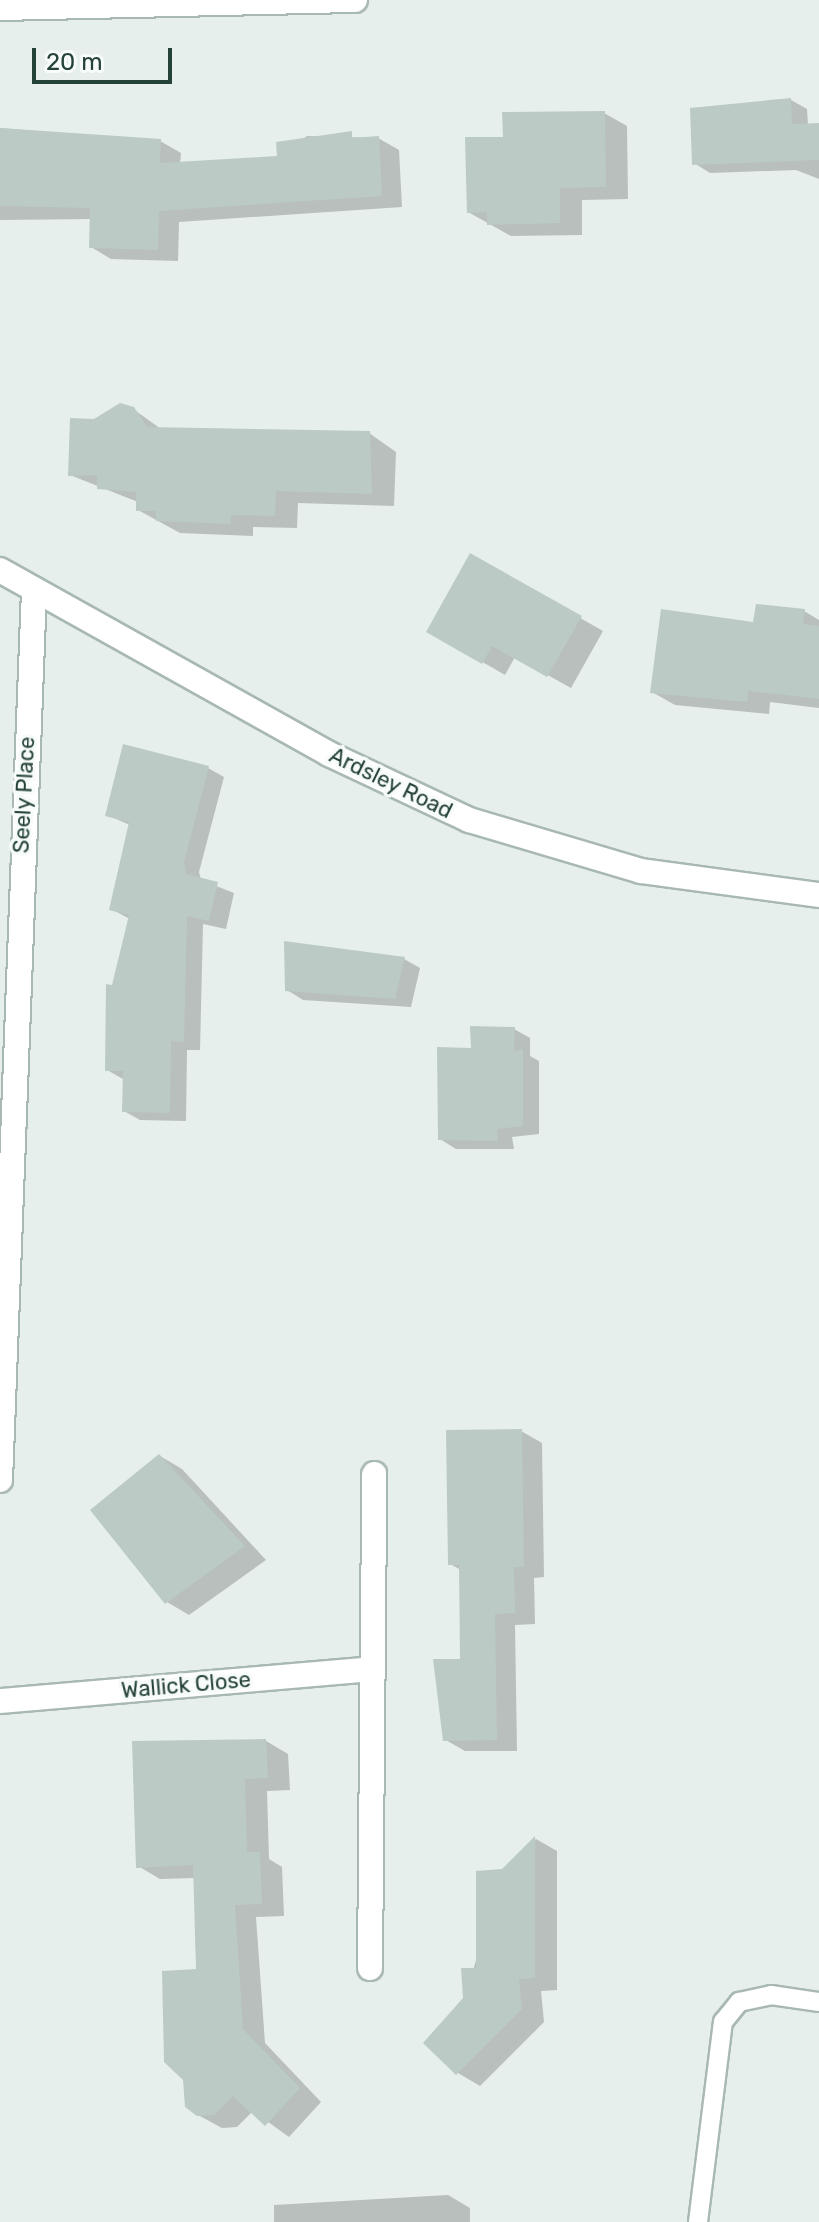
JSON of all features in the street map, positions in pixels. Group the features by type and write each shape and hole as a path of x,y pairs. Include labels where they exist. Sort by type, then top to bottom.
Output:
{"street":[{"path":"0,8 355,0"},
{"name":"Ardsley Road","path":"0,570 329,754 469,820 641,871 819,895"},
{"name":"Seely Place","path":"0,1480 34,590"},
{"path":"370,1968 374,1474"},
{"name":"Wallick Close","path":"0,1701 372,1669"}],"lane":[{"path":"698,2222 723,2022 739,2002 771,1995 819,2002"}],"building":[{"path":"791,98 792,124 819,123 819,160 692,165 690,108"},
{"path":"605,111 606,187 560,188 560,223 487,225 487,212 467,213 465,137 503,137 502,112"},
{"path":"0,128 161,139 160,163 277,156 276,142 352,131 352,138 379,136 382,196 159,211 158,250 89,248 90,208 0,206"},
{"path":"120,403 134,407 147,427 370,431 372,494 276,491 275,516 231,515 231,524 156,521 156,511 136,511 136,492 97,489 97,475 68,476 70,418 94,419"},
{"path":"470,553 582,616 547,677 492,646 482,664 426,632"},
{"path":"756,604 805,609 803,624 819,626 819,699 748,691 747,702 650,693 661,609 753,622"},
{"path":"123,744 209,766 184,862 186,874 218,882 209,921 187,916 184,1042 171,1041 170,1113 122,1112 123,1071 105,1071 106,984 112,985 129,915 109,910 129,822 105,816"},
{"path":"284,941 405,957 395,999 285,991"},
{"path":"470,1026 515,1027 514,1051 523,1049 523,1126 497,1129 498,1141 438,1140 437,1047 471,1048"},
{"path":"522,1429 524,1567 514,1567 515,1613 495,1614 497,1740 443,1741 433,1659 460,1659 459,1565 448,1565 446,1430"},
{"path":"159,1454 245,1546 165,1604 90,1510"},
{"path":"266,1739 268,1778 245,1779 247,1852 260,1852 262,1904 235,1905 243,2029 300,2088 265,2126 233,2096 214,2115 197,2116 185,2107 183,2080 164,2062 162,1971 196,1969 193,1865 136,1868 132,1741"},
{"path":"535,1836 535,1978 519,1979 522,2009 456,2075 423,2043 463,1998 461,1968 476,1968 476,1871 502,1869"}]}
